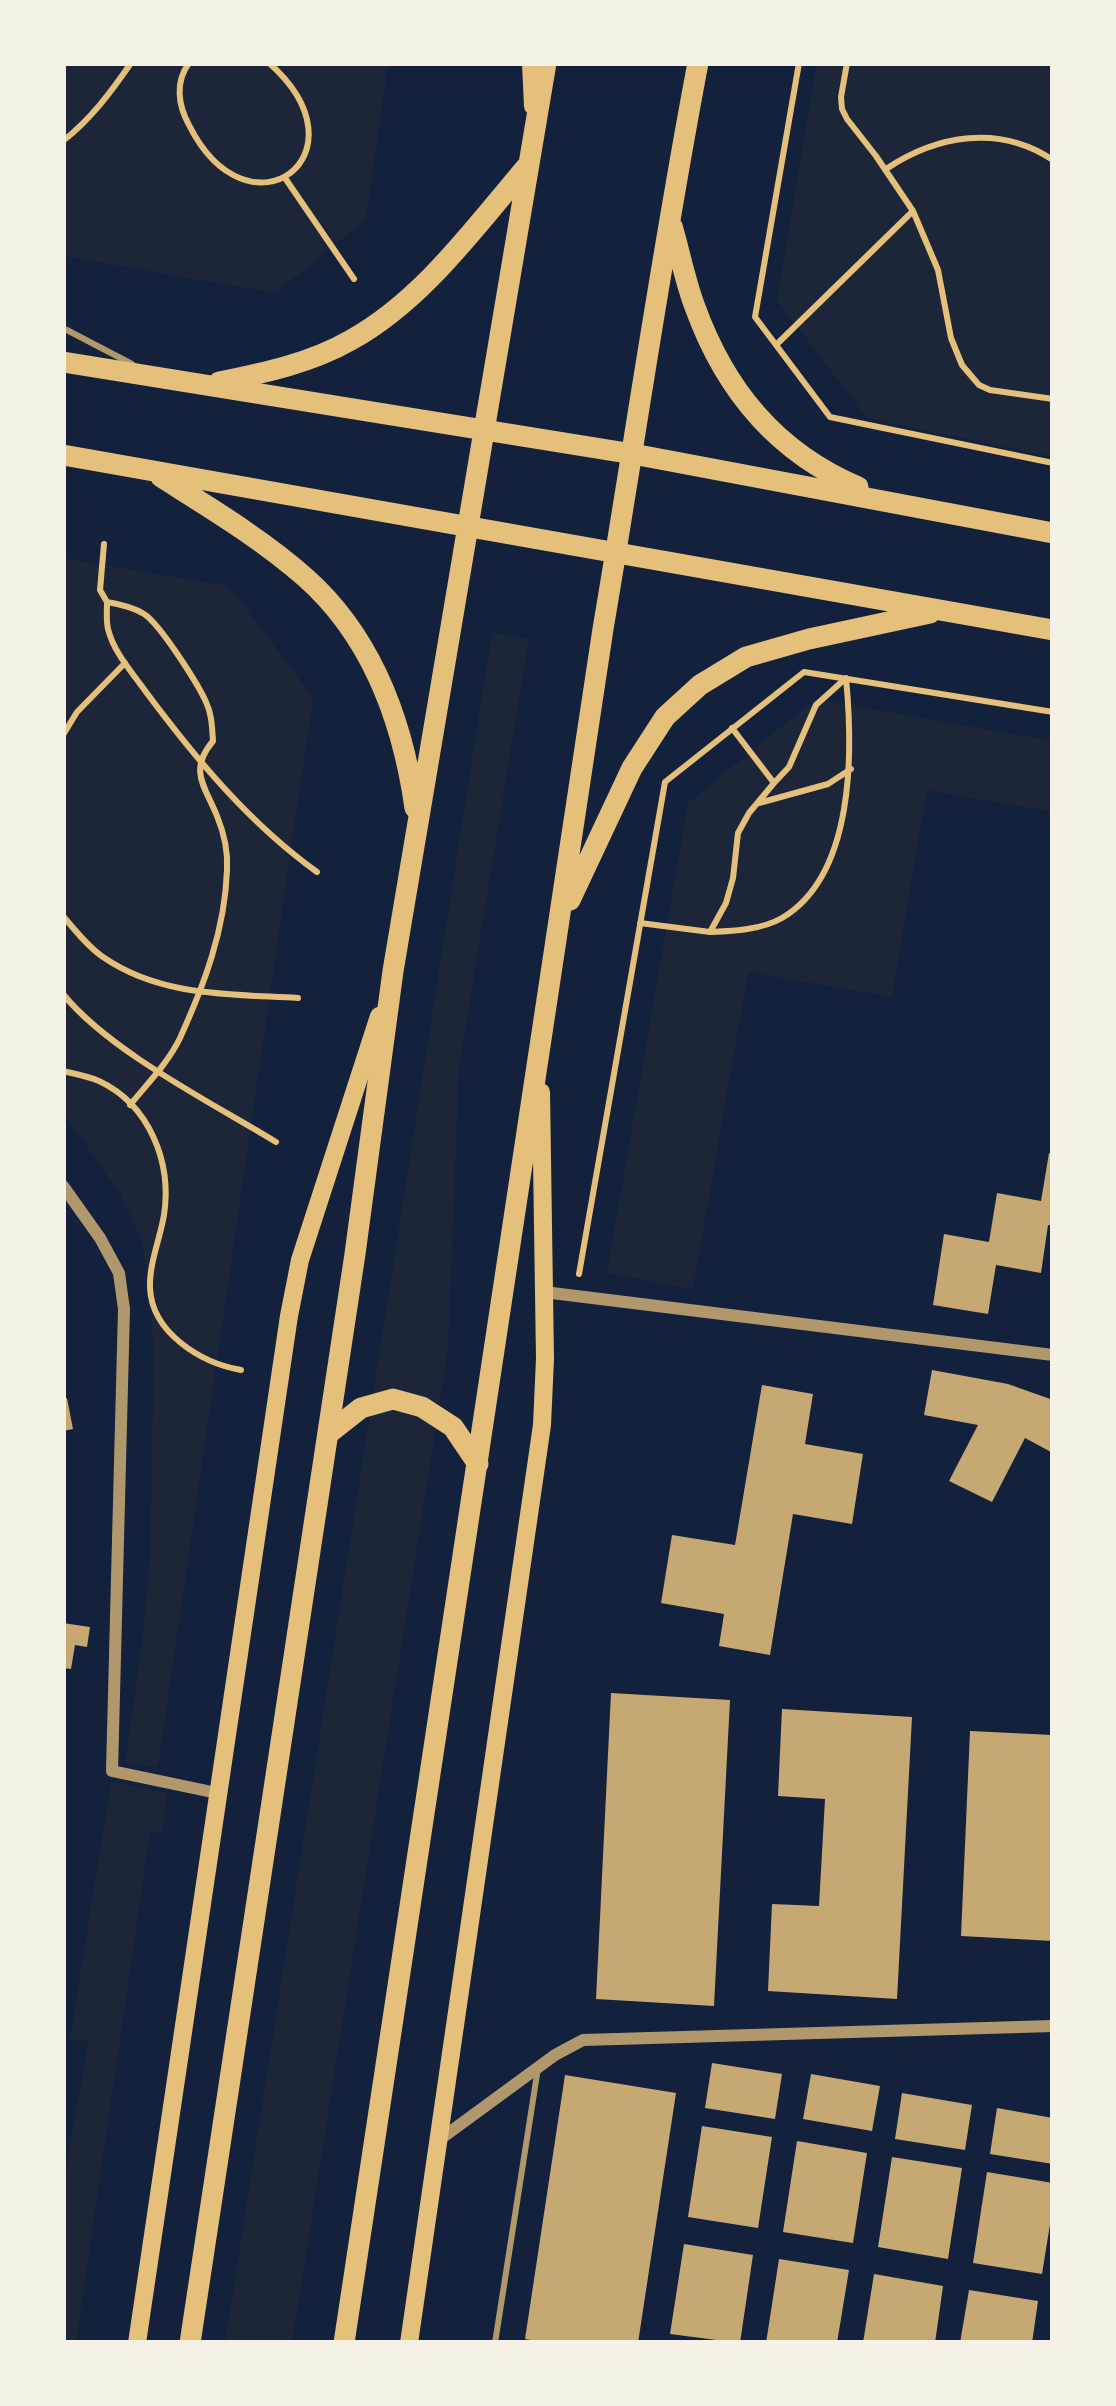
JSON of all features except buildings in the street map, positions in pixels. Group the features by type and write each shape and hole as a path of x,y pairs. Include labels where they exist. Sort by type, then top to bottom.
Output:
{"main road":[{"path":"531,63 535,128"},
{"path":"190,2343 356,1254 393,971 546,63"},
{"path":"344,2343 615,554 698,63"},
{"path":"203,385 295,363 368,329 416,291 528,165"},
{"path":"669,215 695,307 719,362 766,428 799,456 836,478 897,504"},
{"path":"63,362 484,428 1053,533"},
{"path":"63,455 1053,630"},
{"path":"151,470 277,555 308,580 342,618 389,700 402,740 418,826"},
{"path":"557,928 632,768 665,717 700,685 746,657 945,610"},
{"path":"137,2343 285,1339 300,1260 393,971"},
{"path":"409,2343 542,1425 542,1047"},
{"path":"328,1434 362,1408 393,1400 422,1407 452,1427 478,1464"}],"street":[{"path":"63,1186 119,1273 124,1309 112,1771 217,1793"},
{"path":"544,1292 1053,1355"},
{"path":"438,2140 583,2040 1053,2026"}],"lane":[{"path":"63,328 156,377"},
{"path":"495,2343 538,2067"}],"path":[{"path":"63,141 108,97 131,63"},
{"path":"189,63 178,85 196,139 226,170 245,180 271,183 285,178 302,161 309,132 294,91 268,63"},
{"path":"799,63 755,317 830,417 1053,463"},
{"path":"847,63 842,109 913,211 938,270 951,338 962,365 990,390 1053,399"},
{"path":"886,169 919,150 967,137 1022,144 1053,160"},
{"path":"285,178 354,279"},
{"path":"776,345 913,211"},
{"path":"104,544 100,590 106,602 106,625 125,663 201,763 272,837 317,872"},
{"path":"106,602 147,616 206,701 213,741 204,752 201,785 217,814 228,868 217,937 200,992 179,1040 130,1105"},
{"path":"63,735 77,712 125,663"},
{"path":"575,1296 664,782 803,672 1053,712"},
{"path":"640,923 742,931 781,918 807,896 828,862 843,818 851,769 846,679"},
{"path":"710,932 726,903 738,833 789,767 816,705 846,679"},
{"path":"732,728 774,783"},
{"path":"756,804 828,784 851,769"},
{"path":"63,916 100,955 156,984 200,992 298,998"},
{"path":"63,994 101,1031 275,1142"},
{"path":"63,1071 100,1082 130,1105 152,1132 167,1174 164,1214 150,1276 154,1310 178,1342 212,1362 241,1370"}],"shaded area":[{"path":"63,63 388,63 366,220 275,293 63,256"},
{"path":"817,63 1053,63 1053,457 867,418 777,300"},
{"path":"63,558 229,586 313,697 158,1767 125,1763 150,1552 154,1358 150,1295 141,1239 121,1195 63,1113"},
{"path":"492,632 529,639 459,1066 448,1350 292,2343 225,2343"},
{"path":"815,699 1053,741 1053,812 927,790 892,997 748,972 693,1289 607,1273 688,803"},
{"path":"111,1782 167,1793 162,1833 150,1832 76,2343 63,2343 63,2188 88,2042 70,2039"}]}
